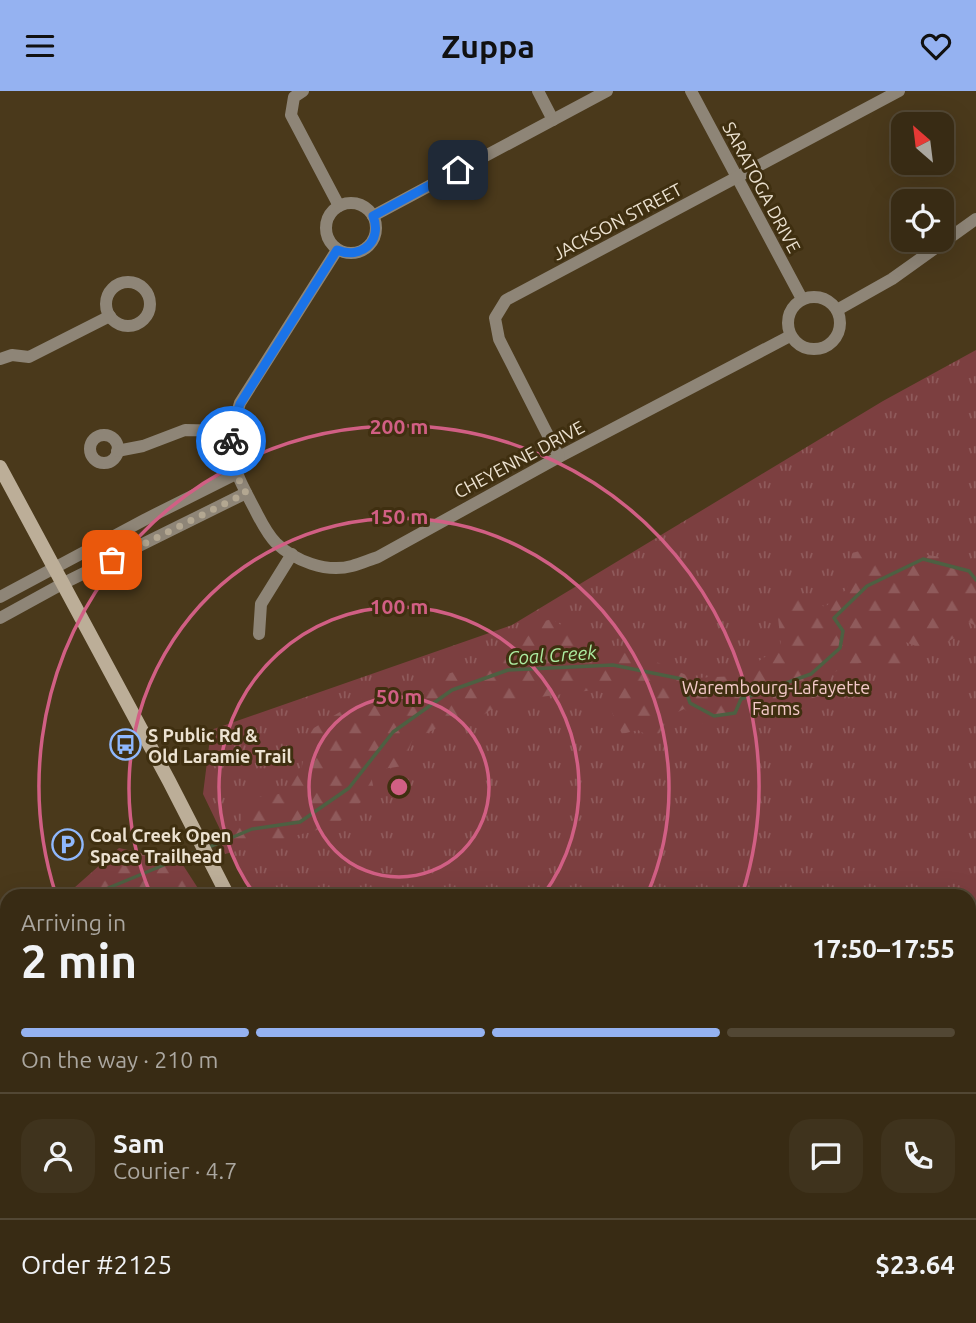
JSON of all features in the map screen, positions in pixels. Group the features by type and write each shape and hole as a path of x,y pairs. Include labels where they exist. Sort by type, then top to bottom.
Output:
{"street":[{"path":"303,91 294,97 291,115 339,206"},
{"path":"538,91 553,120"},
{"path":"373,216 607,91"},
{"name":"SARATOGA DRIVE","path":"691,91 802,299"},
{"name":"JACKSON STREET","path":"559,457 499,339 495,318 506,300 899,91"},
{"path":"346,203 362,205 373,216 376,222 375,237 366,249 353,254 337,250 328,239 326,224 332,211 339,206 346,203"},
{"path":"837,310 892,279 976,219"},
{"path":"117,451 144,446 185,430 231,431 240,404 337,250"},
{"path":"818,297 832,304 837,310 839,332 830,344 808,349 790,336 788,315 802,299 818,297"},
{"path":"0,359 12,355 30,357 110,316"},
{"name":"CHEYENNE DRIVE","path":"231,431 230,448 236,474 276,543 314,565 328,568 350,567 377,557 559,457 790,336"},
{"path":"0,467 225,889"},
{"path":"0,597 236,474"},
{"path":"0,618 246,493"},
{"path":"259,634 261,604 292,554"}],"green space":[{"name":"Warembourg-Lafayette Farms","path":"976,350 976,889 249,889 203,794 211,730 512,625 883,401"},
{"path":"914,545 920,554 976,562 976,626 966,621 958,624 960,634 946,643 938,635 934,646 918,647 903,641 906,663 896,669 875,658 834,672 820,696 782,707 773,722 754,724 745,719 705,725 684,709 670,716 655,740 638,730 622,734 601,689 502,702 479,718 454,719 412,741 403,766 370,771 374,790 336,825 225,854 218,833 241,823 249,798 279,794 301,771 309,731 382,686 413,698 431,690 434,678 510,655 541,622 552,619 591,645 602,657 629,650 693,678 737,676 781,646 776,598 793,590 825,607 847,589 852,553 874,547 883,571 901,563 902,546"},
{"path":"119,848 181,862 198,889 73,889"}],"waterway":[{"name":"Coal Creek","path":"207,848 252,829 300,822 349,788 393,732 452,690 508,670 613,665 682,679 690,703 714,716 735,713 741,699 811,674 840,648 843,631 834,618 867,586 923,559 969,571 976,580"},
{"name":"Coal Creek","path":"106,889 200,850"}],"way so far":[{"path":"112,560 246,493 236,474 231,441"}],"place":[{"name":"S Public Rd & Old Laramie Trail","path":"125,745"},
{"name":"Coal Creek Open Space Trailhead","path":"67,845"}],"route":[{"path":"231,441 231,431 240,404 337,250 353,254 366,249 375,237 376,222 373,216 458,170"}]}
